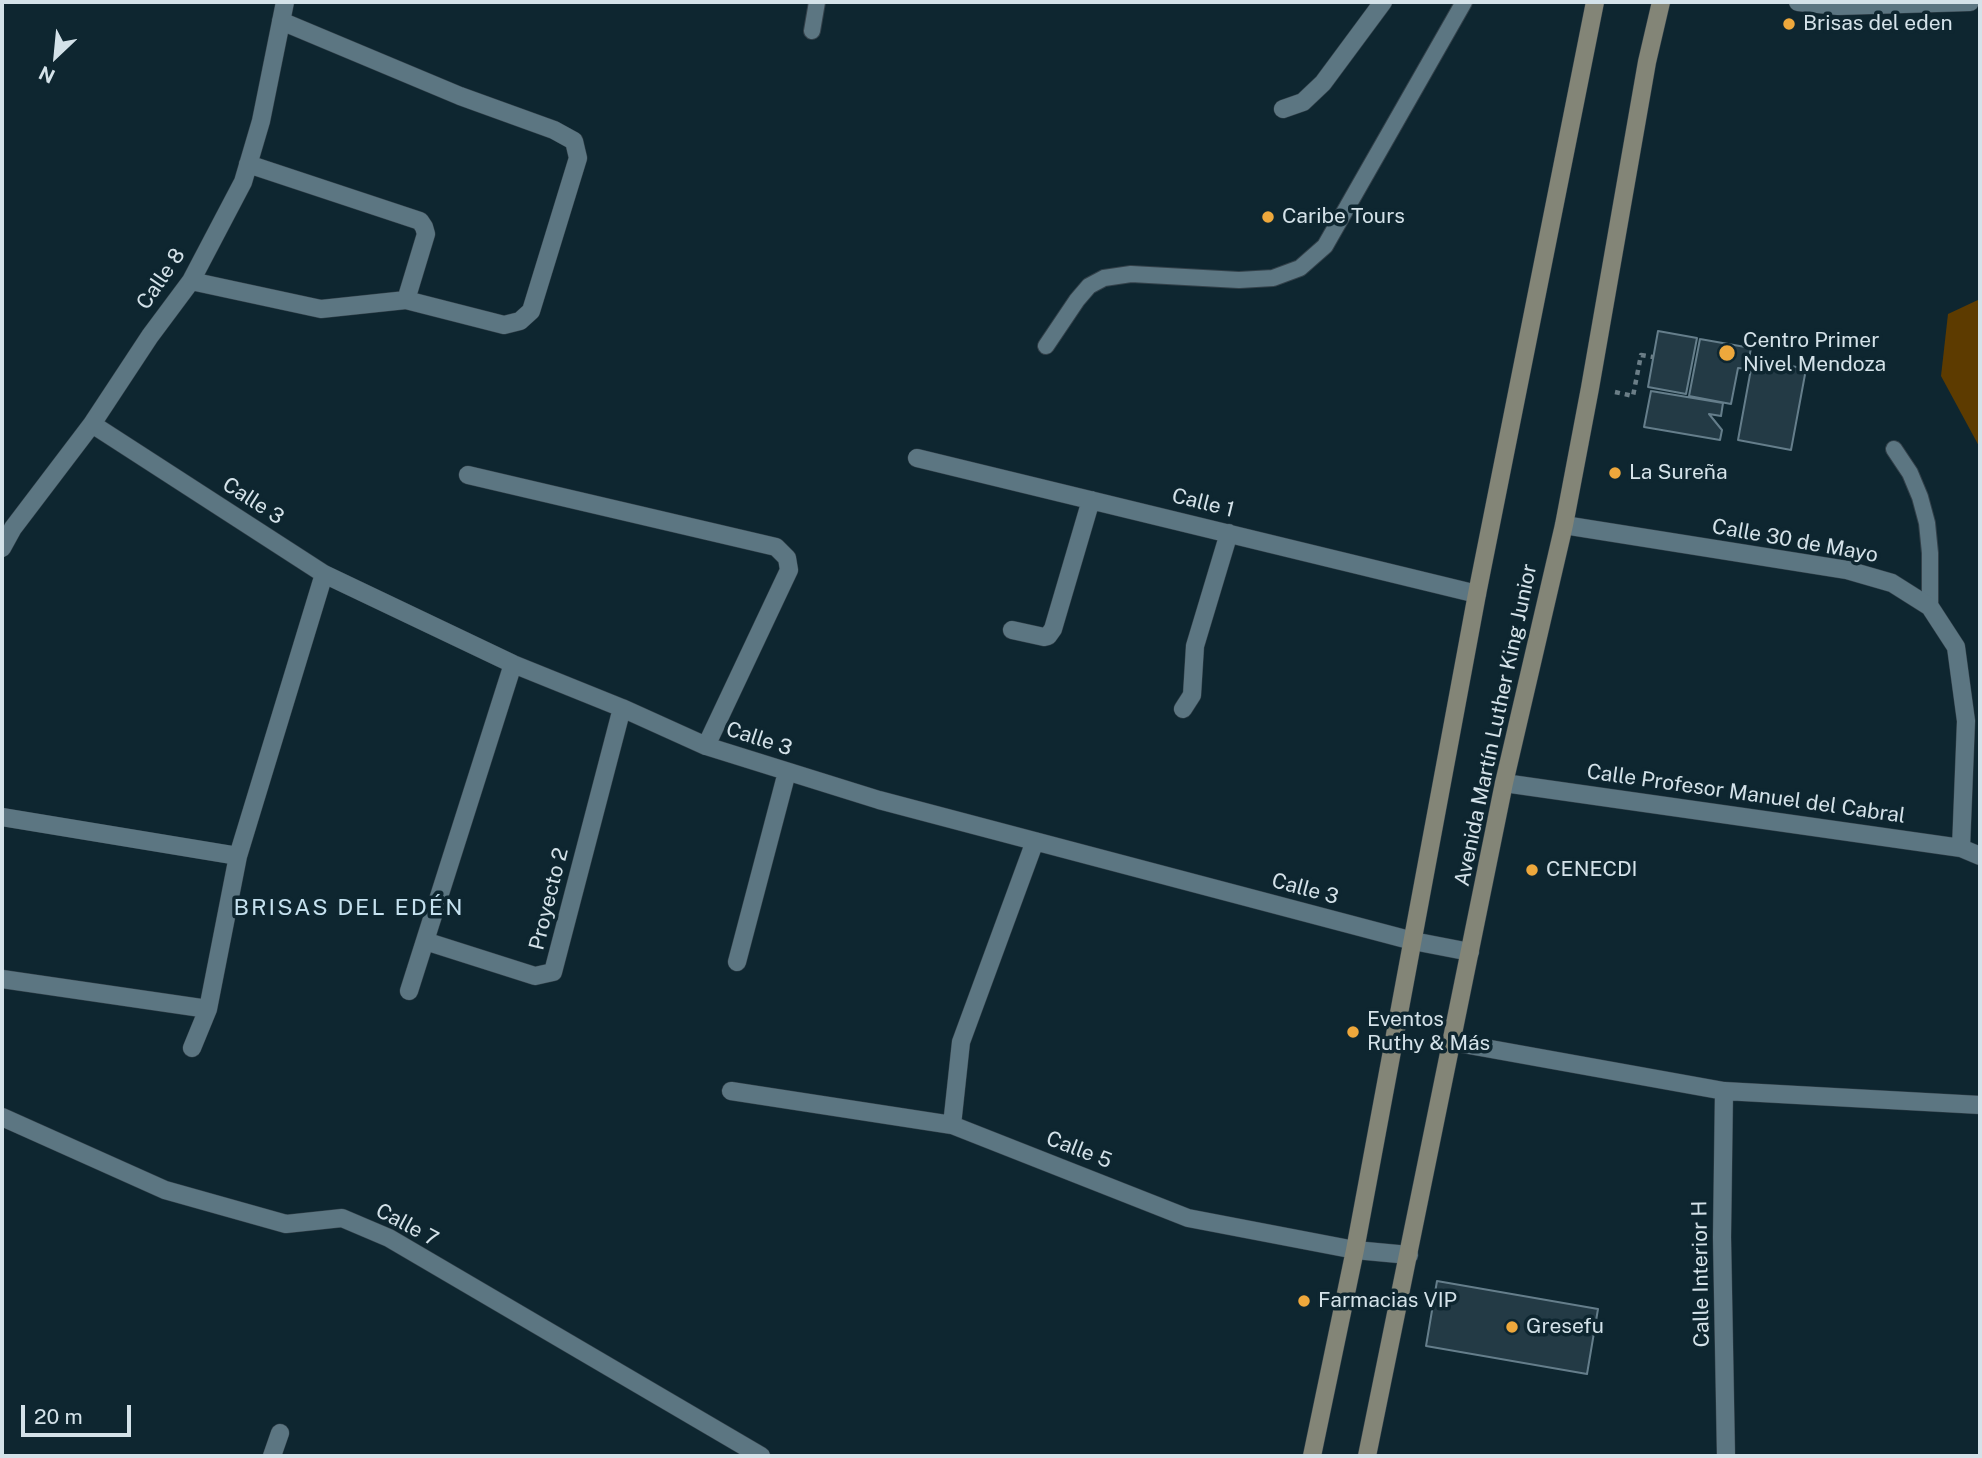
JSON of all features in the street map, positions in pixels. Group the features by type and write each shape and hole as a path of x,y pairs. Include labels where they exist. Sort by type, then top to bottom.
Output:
{"main road":[{"name":"Avenida Martín Luther King Junior","path":"1311,1456 1354,1250 1477,594 1595,2"},
{"name":"Avenida Martín Luther King Junior","path":"1367,1456 1504,783 1564,525 1647,62 1661,2"}],"street":[{"name":"Calle 8","path":"2,548 8,525 92,424 150,335 191,281 243,182 261,121 285,2"},
{"path":"1283,109 1303,102 1323,83 1383,2"},
{"path":"1798,2 1970,2"},
{"path":"191,281 321,309 406,300 504,325 520,321 531,311 578,158 574,141 281,21"},
{"path":"248,164 419,221 425,227 426,234 406,300"},
{"name":"Calle 3","path":"92,424 324,574 513,664 622,708 706,746 879,800 1413,941 1470,952"},
{"name":"Calle 1","path":"918,458 1477,594"},
{"path":"468,475 776,547 788,558 789,569 706,746"},
{"path":"1012,629 1044,637 1053,629 1091,500"},
{"name":"Calle 30 de Mayo","path":"1564,525 1847,570 1892,583 1930,607 1956,647 1966,721 1961,848"},
{"path":"1183,709 1192,695 1195,646 1228,533"},
{"path":"192,1048 208,1009 238,856 324,574"},
{"path":"410,991 513,664"},
{"name":"Proyecto 2","path":"425,941 535,976 553,972 622,708"},
{"path":"737,962 788,772"},
{"name":"Calle Profesor Manuel del Cabral","path":"1504,783 1961,848 1980,856"},
{"path":"2,817 238,856"},
{"path":"952,1125 961,1042 1035,841"},
{"path":"2,979 208,1009"},
{"path":"1452,1042 1724,1091 1980,1105"},
{"name":"Calle 5","path":"731,1091 952,1125 1188,1218 1354,1250 1409,1255"},
{"name":"Calle Interior H","path":"1724,1091 1722,1237 1726,1456"},
{"name":"Calle 7","path":"2,1117 165,1190 286,1224 342,1218 389,1238 761,1456"},
{"path":"272,1456 280,1433"}],"lane":[{"path":"812,31 817,2"},
{"path":"1046,346 1077,300 1089,286 1104,278 1131,274 1239,280 1273,278 1300,268 1325,246 1464,2"},
{"path":"1894,449 1910,473 1927,523 1930,607"}],"path":[{"path":"1616,393 1633,396 1641,355 1653,357"}],"shaded area":[{"path":"1980,299 1980,448 1941,376 1948,314"}],"building":[{"path":"1658,331 1697,338 1686,394 1648,387"},
{"path":"1700,339 1751,348 1747,369 1738,368 1731,404 1689,396"},
{"path":"1753,358 1806,369 1791,450 1738,440"},
{"path":"1651,391 1723,403 1721,416 1709,414 1722,430 1720,440 1644,427"},
{"name":"Gresefu","path":"1437,1281 1598,1309 1587,1374 1426,1346"}],"place":[{"name":"Brisas del eden","path":"1789,24"},
{"name":"Caribe Tours","path":"1268,217"},
{"name":"Centro Primer Nivel Mendoza","path":"1727,353"},
{"name":"La Sureña","path":"1615,473"},
{"name":"CENECDI","path":"1532,870"},
{"name":"Eventos Ruthy & Más","path":"1353,1032"},
{"name":"Farmacias VIP","path":"1304,1301"},
{"name":"Gresefu","path":"1512,1327"}],"district":[{"name":"BRISAS DEL EDÉN","path":"349,908"}]}
